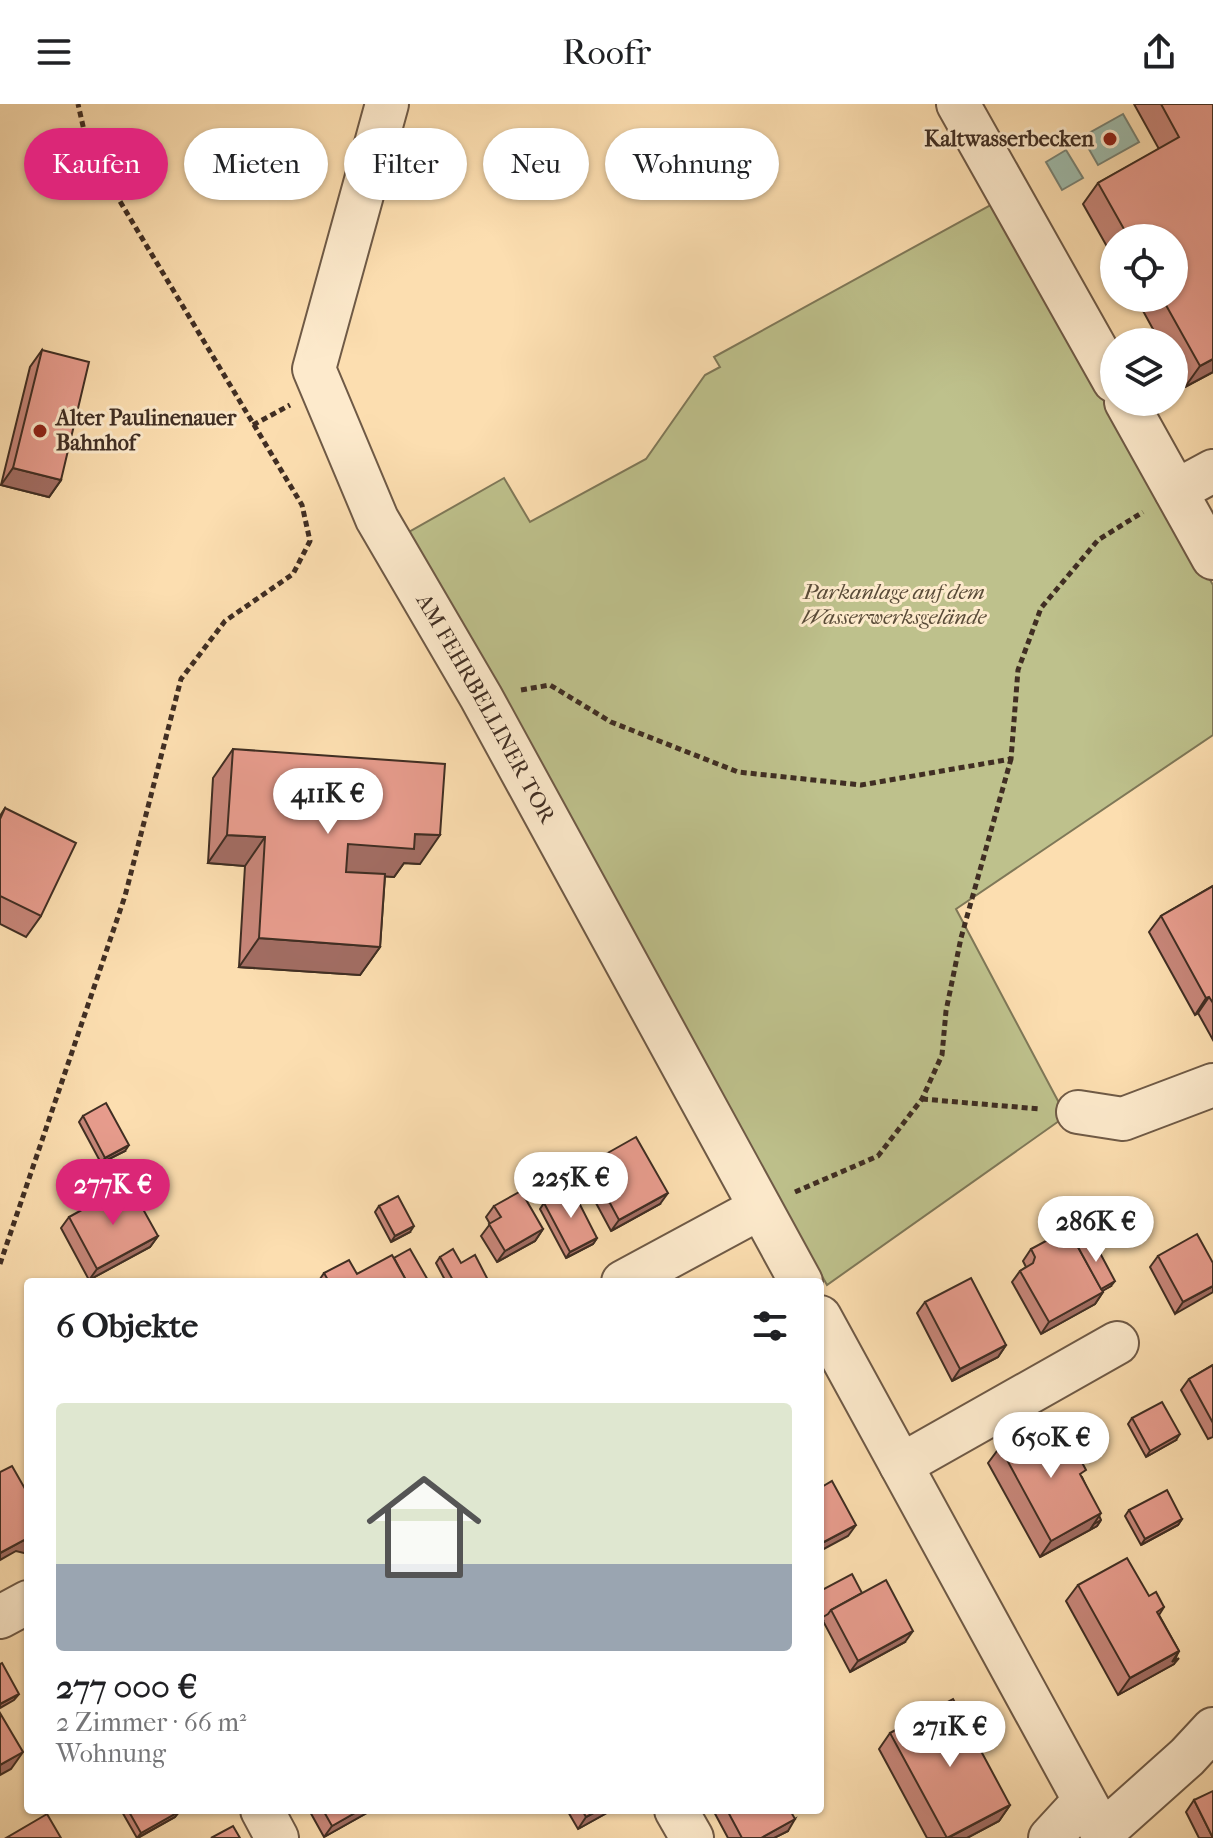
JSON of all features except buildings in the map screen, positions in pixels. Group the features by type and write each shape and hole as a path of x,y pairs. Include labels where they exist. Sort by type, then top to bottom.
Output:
{"street":[{"name":"AM FEHRBELLINER TOR","path":"387,104 314,369 377,519 481,697 799,1278"},
{"path":"958,104 1100,356"},
{"path":"1134,416 1213,558"},
{"path":"1176,491 1213,471"},
{"path":"1078,1112 1123,1119 1213,1085"},
{"path":"630,1278 760,1208"},
{"path":"824,1324 1097,1824"},
{"path":"901,1465 1117,1343"},
{"path":"0,1617 24,1604"},
{"path":"1050,1838 1097,1824 1187,1757 1213,1729"},
{"path":"264,1814 277,1838"},
{"path":"678,1814 692,1838"}],"path":[{"path":"0,1264 125,896 181,679 225,621 293,574 310,541 302,505 88,148 78,104"},
{"path":"760,1208 878,1156 922,1099 942,1055 946,1011 961,938 1011,759 1018,670 1041,608 1098,540 1176,491"},
{"path":"481,697 550,685 611,722 738,772 861,785 1011,759"},
{"path":"922,1099 1078,1112"}],"green space":[{"name":"Parkanlage auf dem Wasserwerksgelände","path":"996,202 1100,386 1100,416 1117,416 1213,585 1213,735 956,909 1066,1116 827,1285 409,532 504,478 530,522 646,459 705,375 720,367 714,357"}],"shaded area":[{"name":"Kaltwasserbecken","path":"1123,114 1139,142 1098,165 1082,137"},
{"path":"1066,150 1083,178 1062,190 1046,162"}],"place":[{"name":"Kaltwasserbecken","path":"1110,139"},
{"name":"Alter Paulinenauer Bahnhof","path":"40,431"}]}
